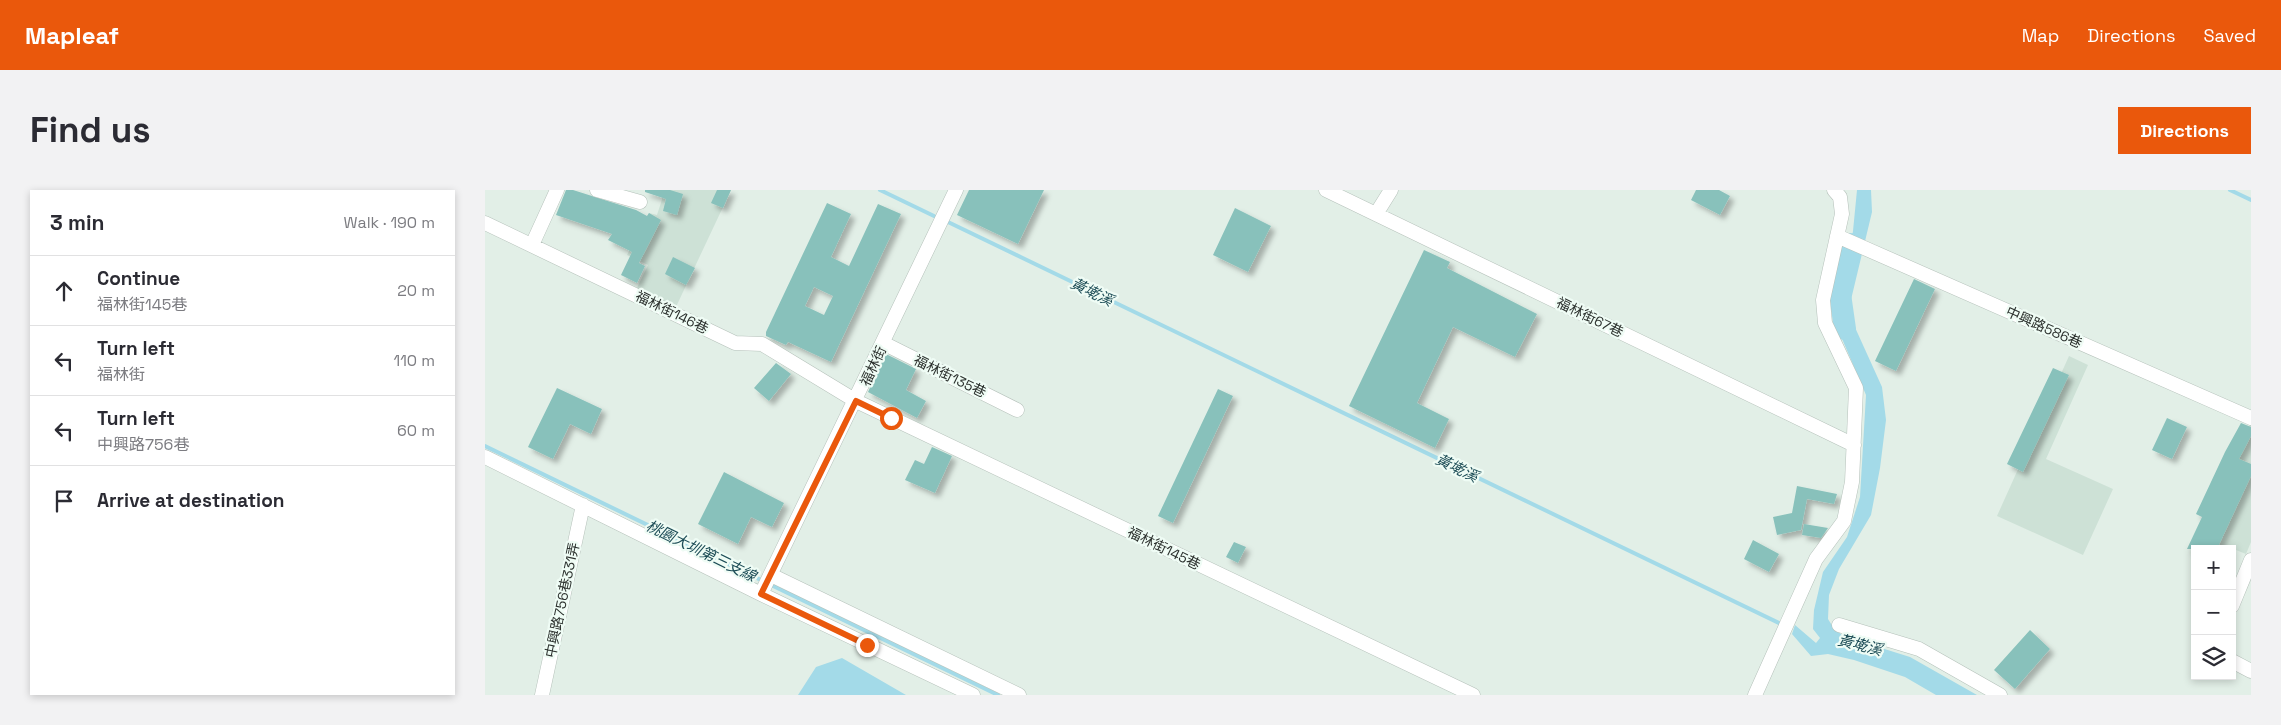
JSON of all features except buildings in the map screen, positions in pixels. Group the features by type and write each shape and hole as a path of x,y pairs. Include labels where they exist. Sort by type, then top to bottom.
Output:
{"street":[{"path":"532,245 557,190"},
{"path":"597,190 640,202"},
{"name":"福林街","path":"761,594 856,401 956,190"},
{"name":"福林街67巷","path":"1326,190 1854,444"},
{"path":"1377,214 1391,190"},
{"path":"1755,695 1816,559 1844,521 1852,482 1856,388 1825,323 1823,300 1842,214 1840,197 1835,190"},
{"name":"福林街146巷","path":"485,223 735,343 761,344 856,401"},
{"name":"中興路586巷","path":"1837,236 2251,418"},
{"name":"福林街135巷","path":"883,343 1017,410"},
{"name":"福林街145巷","path":"856,401 1473,695"},
{"path":"485,457 761,594 973,695"},
{"name":"中興路756巷331弄","path":"542,695 583,505"},
{"path":"2236,596 2251,560"},
{"path":"771,575 1019,695"},
{"path":"1839,625 1919,649 2000,695"},
{"path":"2236,664 2251,671"}],"shaded area":[{"path":"665,190 731,190 675,309 636,290 648,265 627,255 649,213 657,215"},
{"path":"2069,356 2088,365 2046,459 2113,489 2083,555 1997,516"},
{"path":"2251,422 2251,542 2246,554 2236,550 2236,545 2197,545"}],"water":[{"path":"1857,190 1871,190 1872,212 1849,308 1853,323 1882,387 1886,420 1880,468 1871,515 1839,569 1829,595 1828,619 1833,627 1843,636 1910,657 1977,695 1936,695 1905,677 1854,660 1828,654 1811,656 1792,634 1795,625 1816,643 1820,638 1813,629 1814,610 1823,572 1847,537 1860,497 1866,395 1840,334 1838,319 1853,231"},
{"path":"842,658 906,695 798,695 816,667"}],"waterway":[{"name":"黃墘溪","path":"880,190 934,216"},
{"path":"2230,190 2251,200"},
{"name":"黃墘溪","path":"948,222 1783,625"},
{"path":"1845,329 1839,287 1850,244"},
{"name":"桃園大圳第三支線","path":"485,446 998,695"}],"route":[{"path":"867,645 761,594 856,401 891,418"}]}
